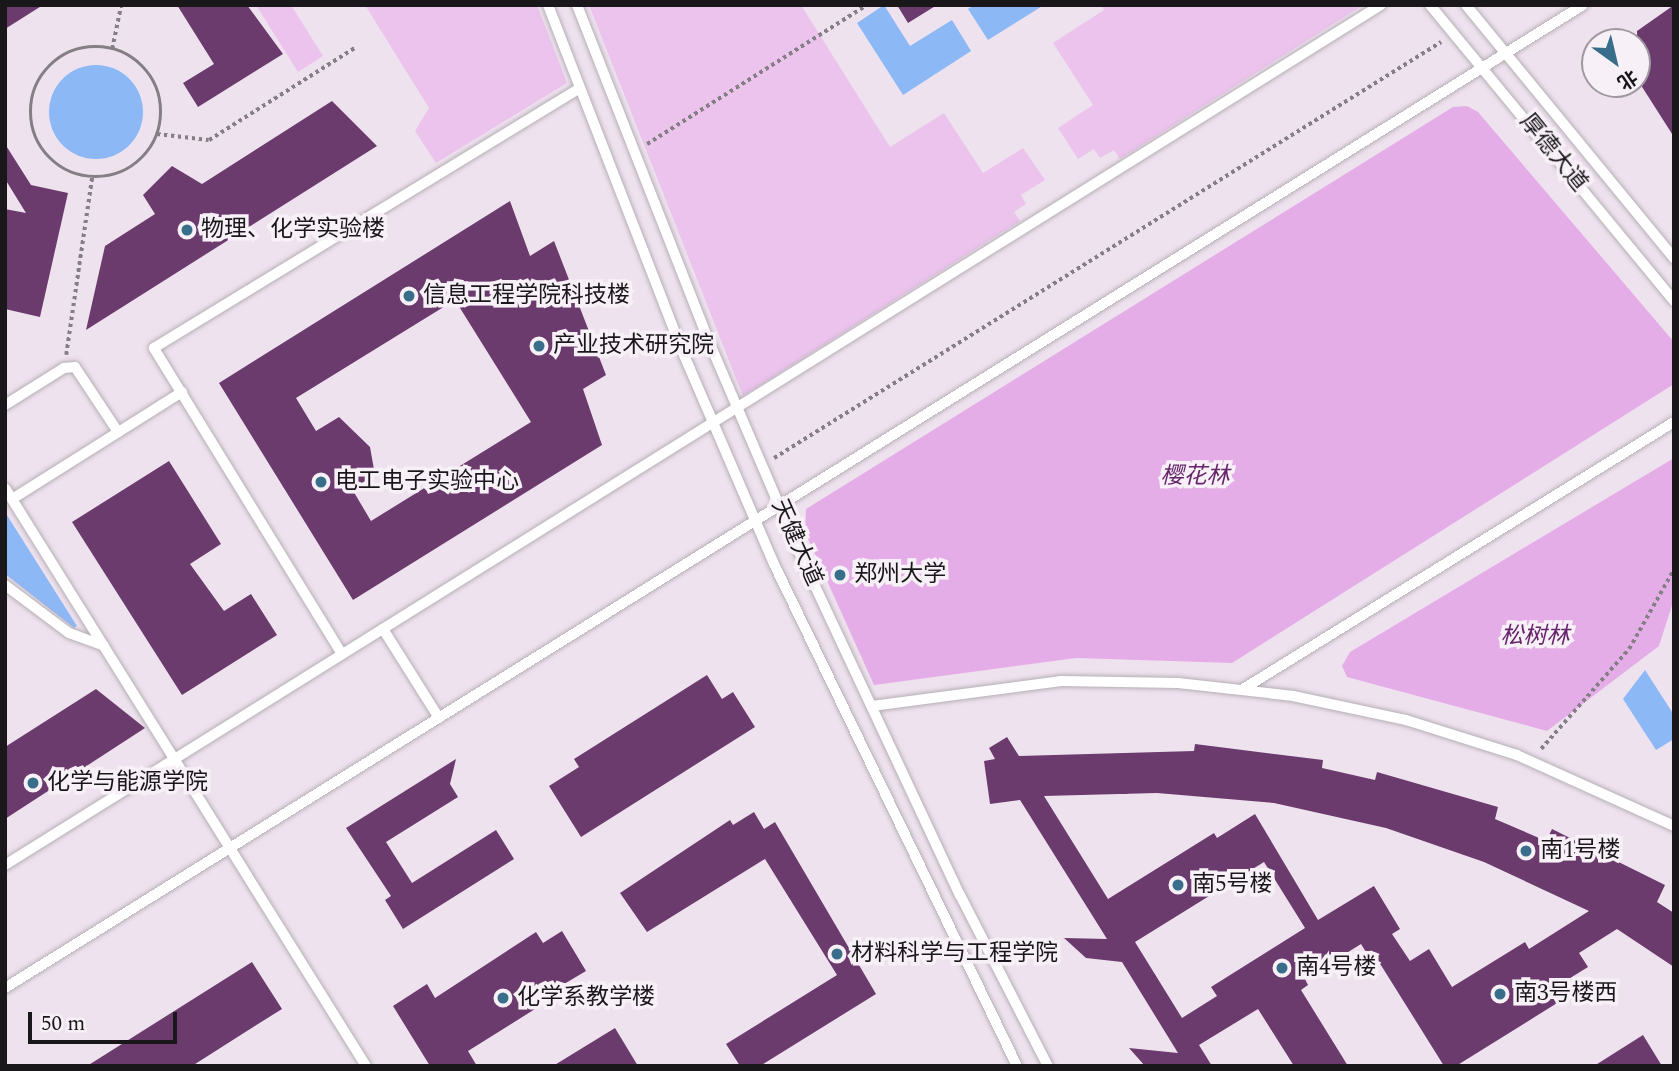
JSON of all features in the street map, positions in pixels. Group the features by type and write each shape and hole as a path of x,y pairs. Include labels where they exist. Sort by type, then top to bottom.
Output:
{"lane":[{"name":"天健大道","path":"548,5 579,89 755,520 936,907 1017,1066"},
{"name":"天健大道","path":"578,5 634,153 779,506 872,706 1048,1066"},
{"path":"5,865 1381,5"},
{"name":"厚德大道","path":"1430,5 1674,301"},
{"name":"厚德大道","path":"1466,5 1674,258"},
{"path":"5,988 1583,5"},
{"path":"342,654 155,348 579,89"},
{"path":"5,405 64,368 75,367 118,432"},
{"path":"181,392 118,432 8,494 366,1066"},
{"path":"1243,689 1674,422"},
{"path":"5,585 69,633 104,646"},
{"path":"383,629 439,718"},
{"path":"872,706 1061,681 1243,689 1406,720 1530,760 1674,826"}],"path":[{"path":"111,49 121,5"},
{"path":"634,153 867,5"},
{"path":"762,465 1455,33"},
{"path":"157,134 209,140 356,47"},
{"path":"83,49 111,49 137,62 155,85 161,112 157,134 134,165 92,177 63,168 44,151 33,126 33,97 56,61 83,49"},
{"path":"64,368 92,177"},
{"path":"1530,760 1571,720 1629,649 1674,569"}],"shaded area":[{"name":"郑州大学","path":"5,5 1674,5 1674,1066 5,1066"},
{"path":"256,5 291,5 323,56 298,72"},
{"path":"365,5 537,5 567,83 436,163 415,131 429,108"},
{"path":"589,5 801,5 890,147 944,113 983,173 1023,148 1045,180 1021,195 1026,204 1014,212 1020,221 743,396"},
{"path":"1101,5 1363,5 1120,159 1114,150 1100,158 1094,149 1078,159 1058,128 1093,105 1053,43 1104,10"}],"green space":[{"name":"樱花林","path":"1467,106 1478,112 1674,342 1674,384 1232,663 1076,658 874,685 805,532 806,509 1453,107"},
{"name":"松树林","path":"1674,458 1674,599 1659,646 1547,731 1347,677 1342,666 1350,652"}],"water":[{"path":"884,5 910,46 952,20 971,51 903,95 857,23"},
{"path":"974,5 1044,5 988,40 968,9"},
{"path":"96,65 114,68 129,79 140,94 143,112 140,130 129,145 114,156 96,159 78,156 63,145 52,130 49,112 52,94 63,79 78,68"},
{"path":"5,512 77,626 74,628 5,574"},
{"path":"1645,670 1674,715 1674,739 1656,750 1623,699"}],"building":[{"path":"5,5 43,5 5,29"},
{"path":"177,5 247,5 283,54 198,107 183,83 214,64"},
{"path":"897,5 937,5 908,23"},
{"path":"1674,5 1674,137 1649,98 1651,28 1641,28"},
{"name":"物理、化学实验楼","path":"332,101 377,146 86,330 105,246 155,214 143,195 172,166 202,184"},
{"path":"5,144 31,185 68,193 40,317 5,309 5,209 26,213 5,179"},
{"path":"510,201 530,256 554,241 606,375 583,389 602,445 353,600 219,383","holes":["455,300 531,422 371,521 352,489 375,475 370,447 339,417 316,431 296,398"]},
{"path":"169,461 221,544 190,564 224,611 251,594 277,635 182,695 72,522"},
{"path":"707,675 722,699 733,692 755,727 581,837 549,786 579,767 574,759"},
{"name":"化学与能源学院","path":"96,689 145,728 5,819 5,747"},
{"path":"1007,737 1019,756 1194,751 1195,744 1323,760 1322,768 1375,780 1377,772 1498,807 1495,819 1546,841 1552,829 1665,885 1657,902 1674,913 1674,967 1617,929 1579,953 1588,967 1554,988 1562,1000 1456,1066 1444,1066 1374,954 1369,957 1361,944 1305,979 1308,985 1301,990 1348,1066 1294,1066 1258,1009 1199,1045 1212,1066 1145,1066 1129,1048 1178,1053 1122,962 1086,958 1064,938 1107,939 1020,800 990,804 984,761 995,759 989,748","holes":["1157,793 1274,803 1386,828 1484,862 1589,911 1529,949 1525,942 1452,987 1429,949 1410,961 1392,934 1400,929 1374,886 1318,920 1255,814 1217,838 1214,833 1108,899 1044,796","1264,862 1305,928 1211,987 1217,996 1182,1018 1135,942"]},
{"path":"456,759 450,784 458,797 386,842 412,883 496,830 514,859 403,929 385,900 391,896 346,828"},
{"name":"材料科学与工程学院","path":"754,812 764,829 775,822 876,994 760,1066 740,1066 726,1044 837,975 765,859 647,932 620,893 730,820 733,825"},
{"name":"化学系教学楼","path":"562,931 586,971 564,984 567,989 468,1051 477,1066 430,1066 393,1006 427,984 435,998 536,932 543,943"},
{"path":"252,962 282,1009 192,1066 87,1066"},
{"path":"615,1028 638,1066 553,1066"},
{"path":"1643,1035 1662,1066 1594,1066"}],"place":[{"name":"物理、化学实验楼","path":"187,230"},
{"name":"信息工程学院科技楼","path":"409,296"},
{"name":"产业技术研究院","path":"539,346"},
{"name":"电工电子实验中心","path":"321,482"},
{"name":"郑州大学","path":"840,575"},
{"name":"化学与能源学院","path":"33,783"},
{"name":"南1号楼","path":"1526,851"},
{"name":"南5号楼","path":"1178,885"},
{"name":"材料科学与工程学院","path":"837,954"},
{"name":"南4号楼","path":"1282,968"},
{"name":"南3号楼西","path":"1500,994"},
{"name":"化学系教学楼","path":"503,998"}]}
